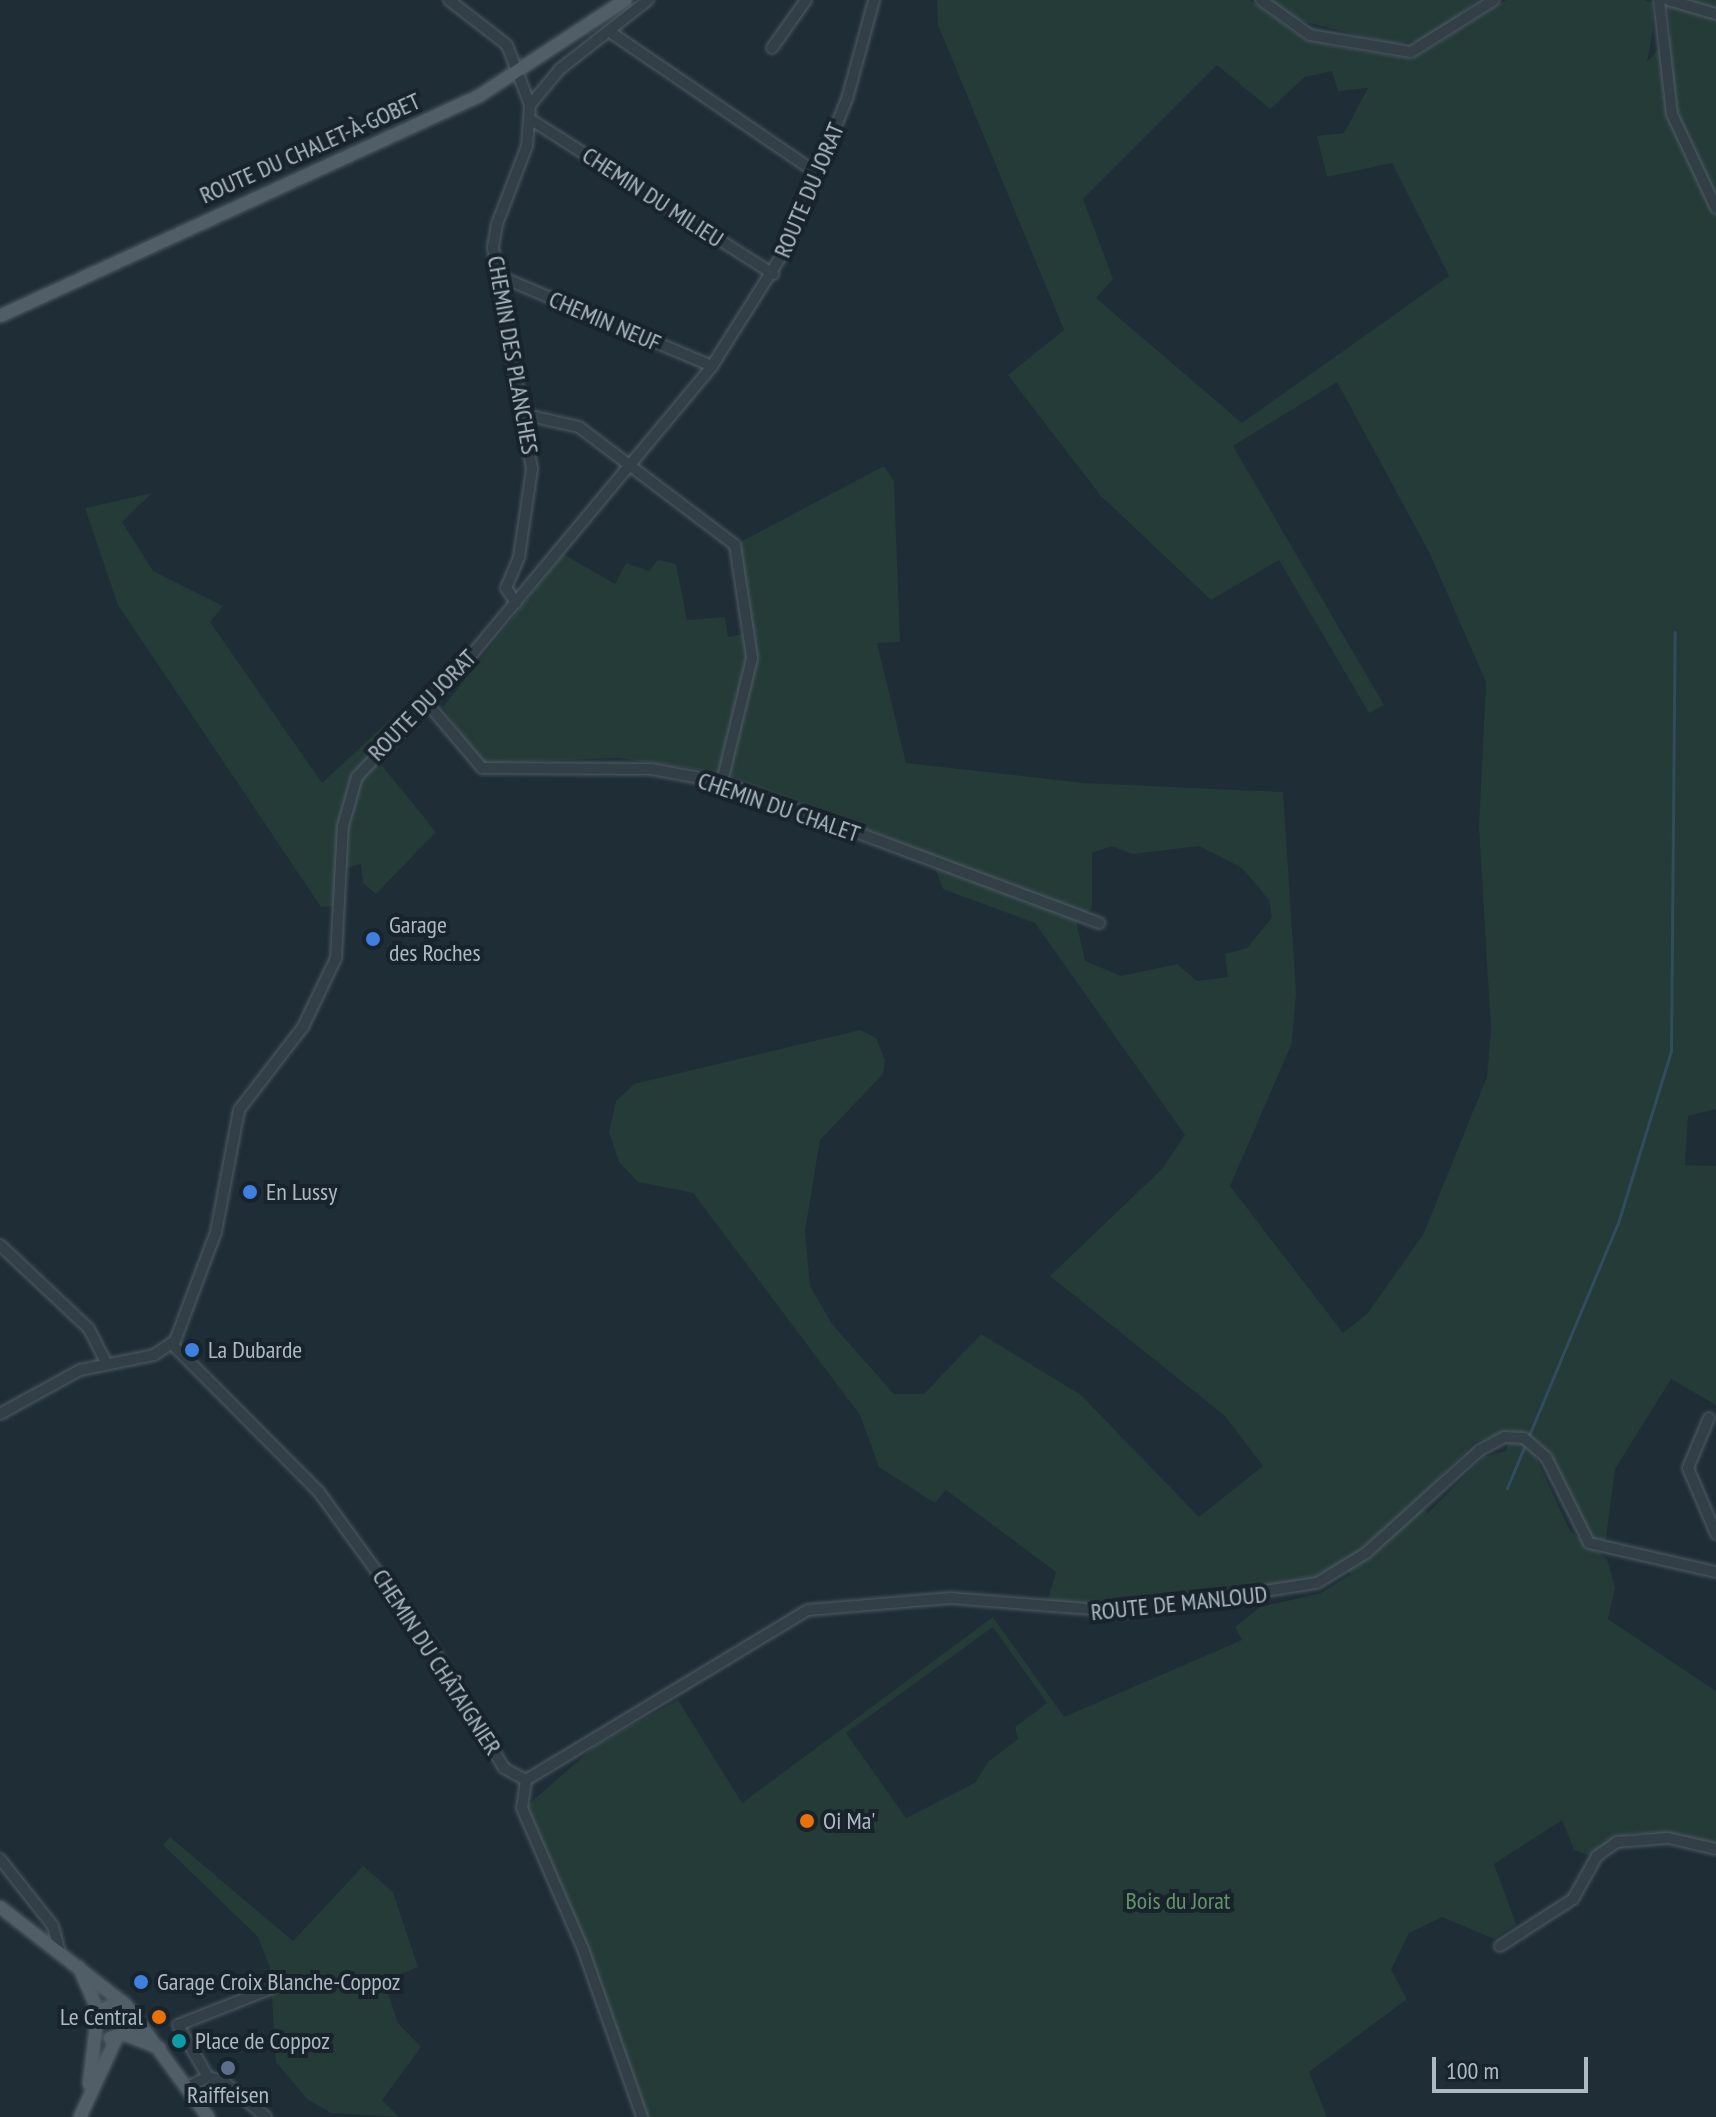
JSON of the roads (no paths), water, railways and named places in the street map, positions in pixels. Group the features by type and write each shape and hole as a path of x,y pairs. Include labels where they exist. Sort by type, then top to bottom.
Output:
{"main road":[{"name":"ROUTE DU CHALET-À-GOBET","path":"0,316 520,74 625,0"},
{"path":"0,1907 59,1948 122,2002 160,2048 208,2117"},
{"path":"75,1961 98,2011 89,2084 80,2117"},
{"path":"98,2011 122,2002"},
{"path":"89,2084 121,2037 132,2013"},
{"path":"96,2026 160,2048"}],"street":[{"name":"CHEMIN DES PLANCHES","path":"449,0 500,37 520,74 533,121 497,224 499,276 526,415 532,485 506,588 516,603"},
{"path":"530,105 560,69 648,0"},
{"path":"772,48 806,0"},
{"name":"ROUTE DU JORAT","path":"172,1344 216,1232 239,1110 303,1027 336,958 349,795 370,759 428,704 630,468 712,366 773,274 817,173 874,0"},
{"path":"1261,0 1310,35 1411,52 1494,0"},
{"path":"1659,0 1672,114 1716,208"},
{"path":"1668,0 1716,14"},
{"path":"610,32 817,173"},
{"name":"CHEMIN DU MILIEU","path":"533,121 773,274"},
{"name":"CHEMIN NEUF","path":"499,276 712,366"},
{"path":"526,415 568,421 738,553 752,658 722,782"},
{"name":"CHEMIN DU CHALET","path":"428,704 472,761 492,771 651,769 722,782 1099,923"},
{"path":"0,1245 89,1329 105,1361"},
{"path":"0,1414 105,1361 147,1357 172,1344"},
{"name":"CHEMIN DU CHÂTAIGNIER","path":"172,1344 319,1492 431,1646 504,1768 526,1780"},
{"path":"1709,1418 1688,1468 1716,1534"},
{"name":"ROUTE DE MANLOUD","path":"526,1780 808,1610 950,1598 1129,1612 1317,1583 1366,1553 1480,1450 1509,1437 1536,1446 1589,1543 1716,1572"},
{"path":"526,1780 522,1808 583,1949 642,2117"},
{"path":"1500,1946 1573,1899 1597,1856 1617,1842 1652,1837 1716,1849"},
{"path":"0,1859 53,1926 59,1948"},
{"path":"266,2117 208,2077 178,2025 270,1989"},
{"path":"188,2087 208,2077"}],"waterway":[{"path":"1507,1488 1618,1223 1671,1051 1675,632"}],"place":[{"name":"Garage des Roches","path":"373,939"},
{"name":"En Lussy","path":"250,1192"},
{"name":"La Dubarde","path":"192,1350"},
{"name":"Oi Ma'","path":"807,1821"},
{"name":"Garage Croix Blanche-Coppoz","path":"141,1982"},
{"name":"Le Central","path":"159,2017"},
{"name":"Place de Coppoz","path":"179,2041"},
{"name":"Raiffeisen","path":"228,2068"}],"park label":[{"name":"Bois du Jorat","path":"1178,1901"}]}
